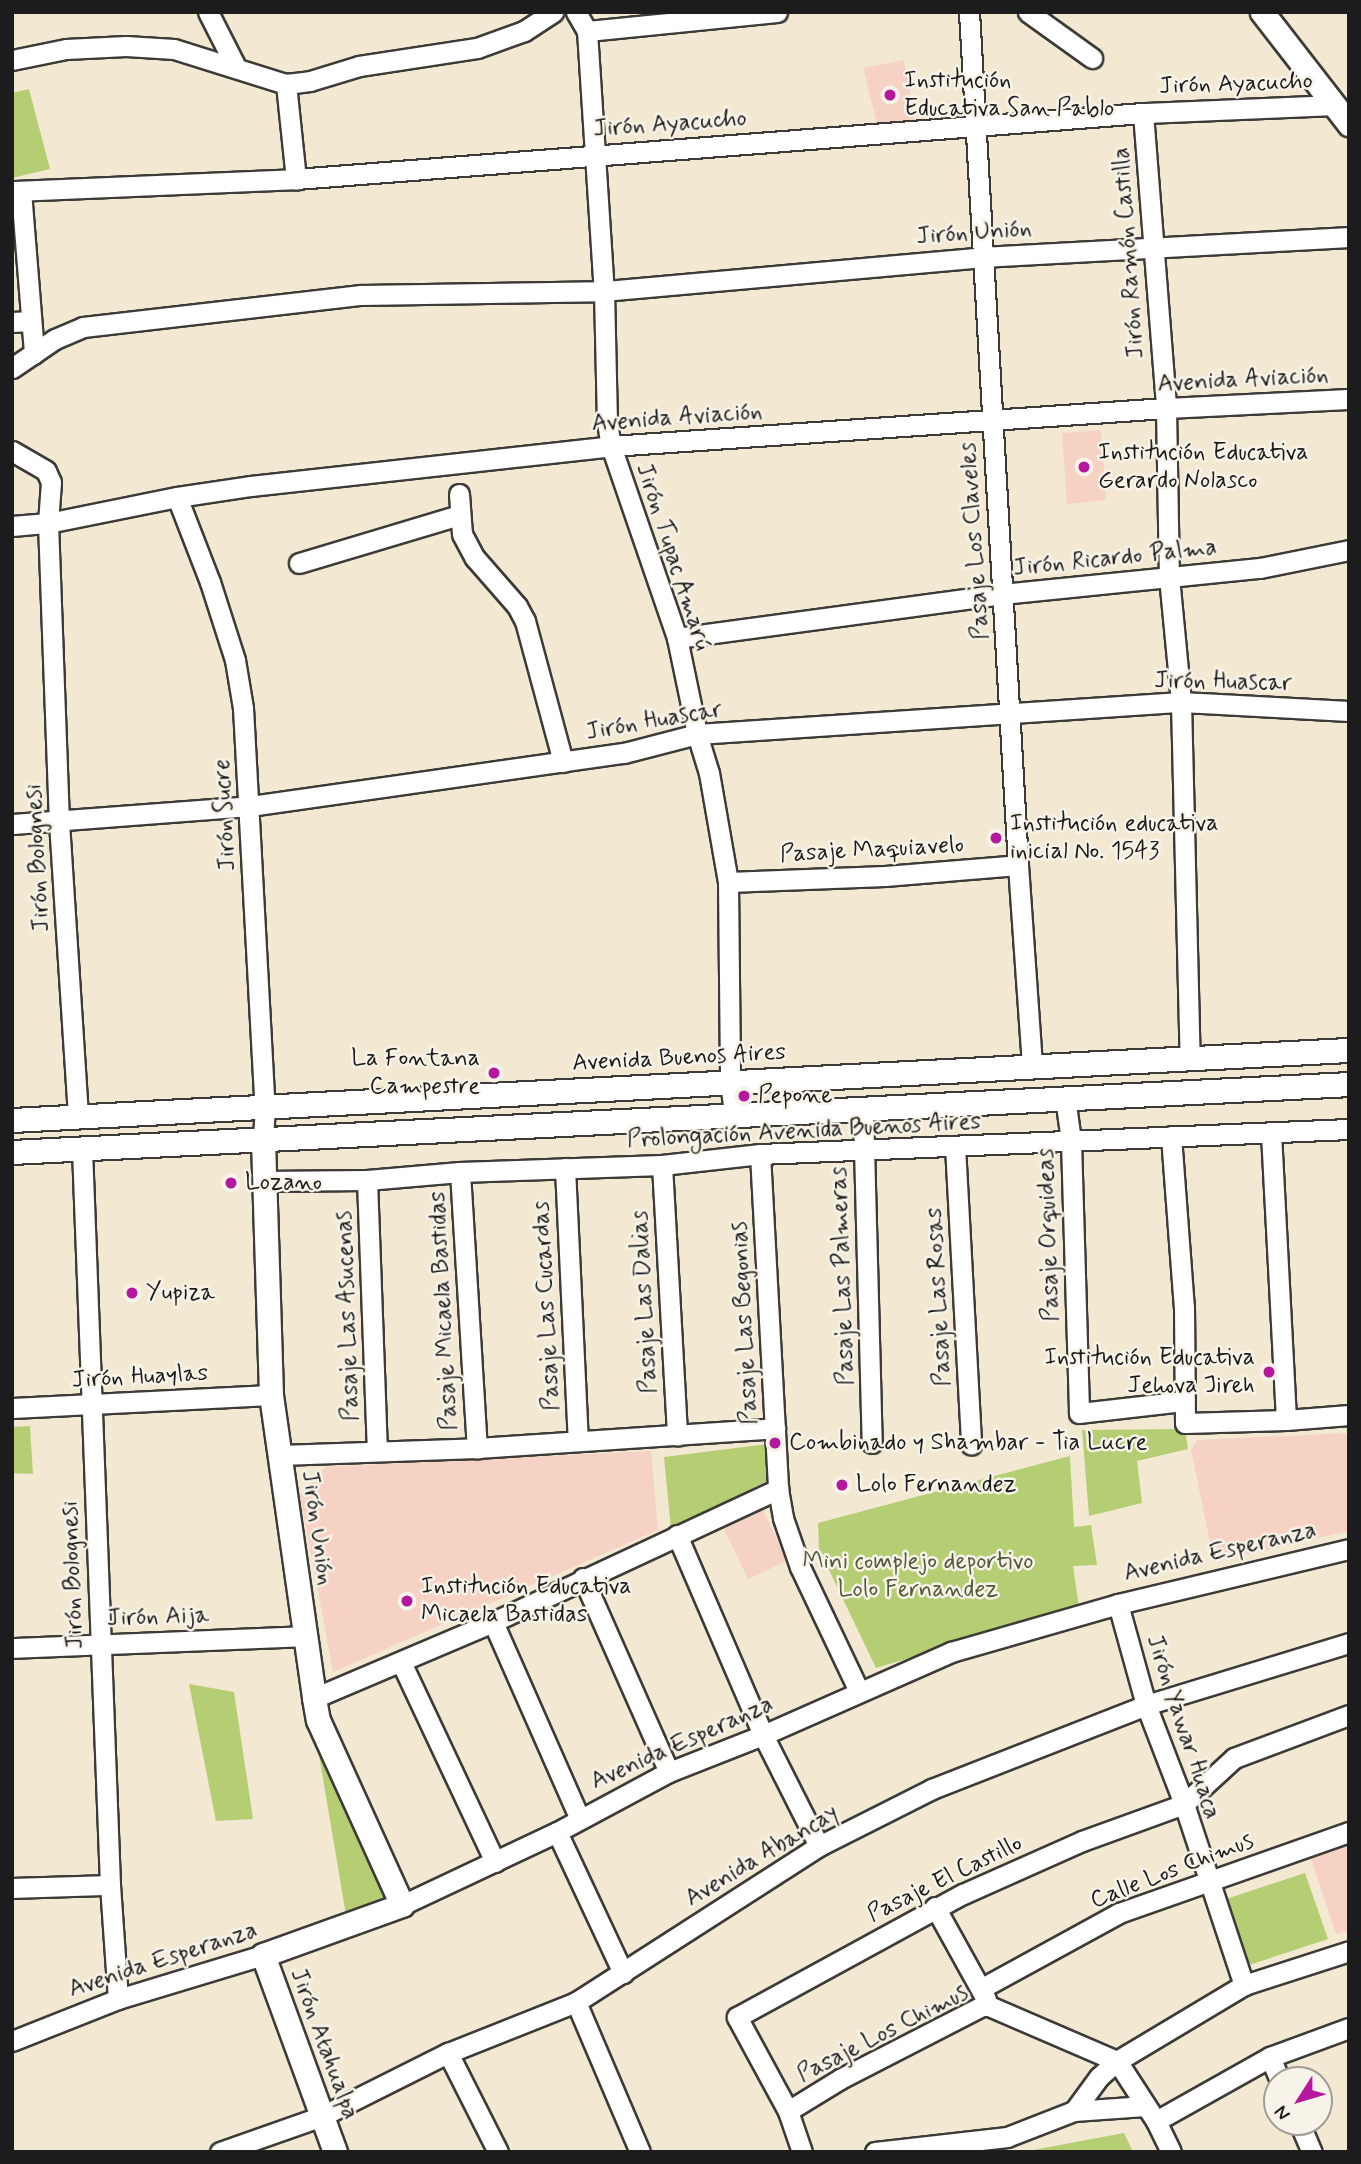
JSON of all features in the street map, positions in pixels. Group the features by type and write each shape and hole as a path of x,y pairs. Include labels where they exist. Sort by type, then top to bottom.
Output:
{"main road":[{"path":"1262,12 1349,124"},
{"name":"Avenida Buenos Aires","path":"12,1120 1349,1050"},
{"path":"12,1152 1349,1084"},
{"name":"Jirón Unión","path":"263,1140 271,1395 314,1698 323,1731 402,1905"},
{"name":"Avenida Esperanza","path":"263,1955 402,1905"},
{"name":"Jirón Atahualpa","path":"263,1955 335,2152"}],"street":[{"path":"208,12 236,67"},
{"path":"12,60 66,49 126,46 174,49 286,84 310,81 359,66 477,48 524,31 553,12"},
{"name":"Jirón Tupac Amarú","path":"576,12 587,31 604,291 607,422 611,446 677,638 697,734 709,773 729,882 730,1081 734,1116"},
{"path":"587,31 777,12"},
{"name":"Pasaje Los Claveles","path":"969,12 991,421 1032,1066"},
{"path":"1028,12 1092,58"},
{"path":"286,84 296,179"},
{"name":"Jirón Ayacucho","path":"17,191 296,179 594,153 1143,113 1332,105"},
{"name":"Jirón Ramón Castilla","path":"1143,113 1166,408 1169,578 1181,702 1190,1060"},
{"path":"17,191 21,322 34,353"},
{"name":"Jirón Unión","path":"12,368 83,327 361,295 604,291 982,257 1349,237"},
{"name":"Avenida Aviación","path":"12,526 48,523 177,497 611,446 1166,408 1349,400"},
{"name":"Jirón Bolognesi","path":"12,451 46,471 51,482 48,523 59,822 78,1115"},
{"path":"459,494 462,534 475,558 517,606 526,621 564,761"},
{"name":"Jirón Sucre","path":"177,497 210,582 235,660 243,708 265,1108 263,1140"},
{"path":"299,563 459,515"},
{"name":"Jirón Ricardo Palma","path":"677,638 1002,594 1260,568 1349,550"},
{"name":"Jirón Huascar","path":"12,824 250,806 624,753 697,734 1181,702 1349,710"},
{"name":"Pasaje Maquiavelo","path":"729,882 885,876 1018,865"},
{"name":"Pasaje Orquideas","path":"1065,1097 1071,1141 1079,1413 1184,1401"},
{"name":"Pasaje Las Palmeras","path":"863,1109 872,1443"},
{"name":"Prolongación Avenida Buenos Aires","path":"263,1181 367,1180 460,1172 662,1165 760,1154 864,1152 1349,1129"},
{"path":"1271,1133 1286,1420"},
{"path":"1171,1136 1184,1307 1185,1423 1349,1415"},
{"name":"Pasaje Las Rosas","path":"955,1146 971,1445"},
{"name":"Jirón Bolognesi","path":"82,1149 110,1885 118,1999"},
{"name":"Pasaje Las Begonias","path":"760,1154 778,1489 783,1518 800,1567 859,1691"},
{"name":"Pasaje Las Dalias","path":"662,1165 677,1436"},
{"name":"Pasaje Las Cucardas","path":"565,1168 578,1441"},
{"name":"Pasaje Micaela Bastidas","path":"460,1172 477,1448"},
{"name":"Pasaje Las Asucenas","path":"367,1180 377,1449"},
{"name":"Jirón Huaylas","path":"12,1409 271,1395"},
{"path":"280,1455 377,1449 477,1448 775,1428"},
{"path":"314,1698 493,1622 778,1489"},
{"path":"677,1535 763,1735 819,1846"},
{"name":"Avenida Esperanza","path":"402,1905 557,1832 669,1772 763,1735 951,1652 1118,1604 1349,1549"},
{"path":"583,1578 669,1772"},
{"name":"Jirón Yawar Huaca","path":"1118,1604 1146,1705 1184,1804 1206,1880 1244,1985"},
{"path":"493,1622 580,1819"},
{"name":"Jirón Aija","path":"12,1648 305,1636"},
{"name":"Avenida Abancay","path":"220,2152 322,2116 448,2053 576,2002 819,1846 932,1789 1146,1705 1349,1643"},
{"path":"401,1662 495,1862"},
{"path":"1184,1804 1234,1758 1349,1715"},
{"name":"Pasaje El Castillo","path":"788,2111 737,2017 935,1907 1082,1842 1184,1804"},
{"path":"557,1832 623,1973"},
{"name":"Calle Los Chimus","path":"986,1997 1119,1913 1206,1880 1349,1832"},
{"path":"12,1888 110,1885"},
{"path":"935,1907 986,1997"},
{"path":"1074,2111 1099,2077 1116,2061 1244,1985 1349,1951"},
{"name":"Avenida Esperanza","path":"12,2040 118,1999 263,1955"},
{"name":"Pasaje Los Chimus","path":"788,2111 840,2079 982,2006 986,1997 1116,2061"},
{"path":"576,2002 640,2152"},
{"path":"875,2152 1007,2137 1074,2111 1151,2113 1270,2057 1349,2028"},
{"path":"448,2053 499,2152"},
{"path":"1270,2057 1274,2066"},
{"path":"1116,2061 1151,2113 1171,2152"},
{"path":"788,2111 802,2152"}],"shaded area":[{"name":"Institución Educativa San Pablo","path":"904,60 915,123 877,124 863,68"},
{"name":"Institución Educativa Gerardo Nolasco","path":"1101,430 1106,500 1067,504 1062,433"},
{"path":"1349,1433 1349,1531 1214,1562 1191,1450 1197,1440"},
{"name":"Institución Educativa Micaela Bastidas","path":"651,1451 658,1530 333,1672 300,1495 326,1467"},
{"path":"763,1510 787,1561 748,1579 724,1529"},
{"path":"1349,1841 1349,1930 1336,1934 1310,1856"}],"green space":[{"path":"29,89 50,169 12,178 12,93"},
{"path":"30,1426 33,1474 12,1473 12,1427"},
{"path":"1185,1429 1188,1449 1137,1461 1142,1503 1089,1516 1082,1430"},
{"path":"775,1443 773,1478 671,1529 664,1457"},
{"name":"Mini complejo deportivo Lolo Fernandez","path":"1070,1456 1074,1527 1091,1525 1097,1565 1073,1566 1079,1607 876,1668 819,1549 818,1523"},
{"path":"189,1684 234,1692 253,1819 216,1821"},
{"path":"325,1746 393,1904 347,1921 318,1749"},
{"path":"1305,1873 1328,1939 1246,1966 1223,1900"},
{"path":"1124,2133 1133,2152 1022,2152"}],"place":[{"name":"Institución Educativa San Pablo","path":"890,95"},
{"name":"Institución Educativa Gerardo Nolasco","path":"1084,467"},
{"name":"Institución educativa inicial No. 1543","path":"996,838"},
{"name":"La Fontana Campestre","path":"494,1073"},
{"name":"Pepone","path":"744,1096"},
{"name":"Lozano","path":"231,1183"},
{"name":"Yupiza","path":"132,1293"},
{"name":"Institución Educativa Jehova Jireh","path":"1269,1372"},
{"name":"Combinado y Shambar - Tia Lucre","path":"775,1443"},
{"name":"Lolo Fernandez","path":"842,1485"},
{"name":"Institución Educativa Micaela Bastidas","path":"407,1601"}]}
